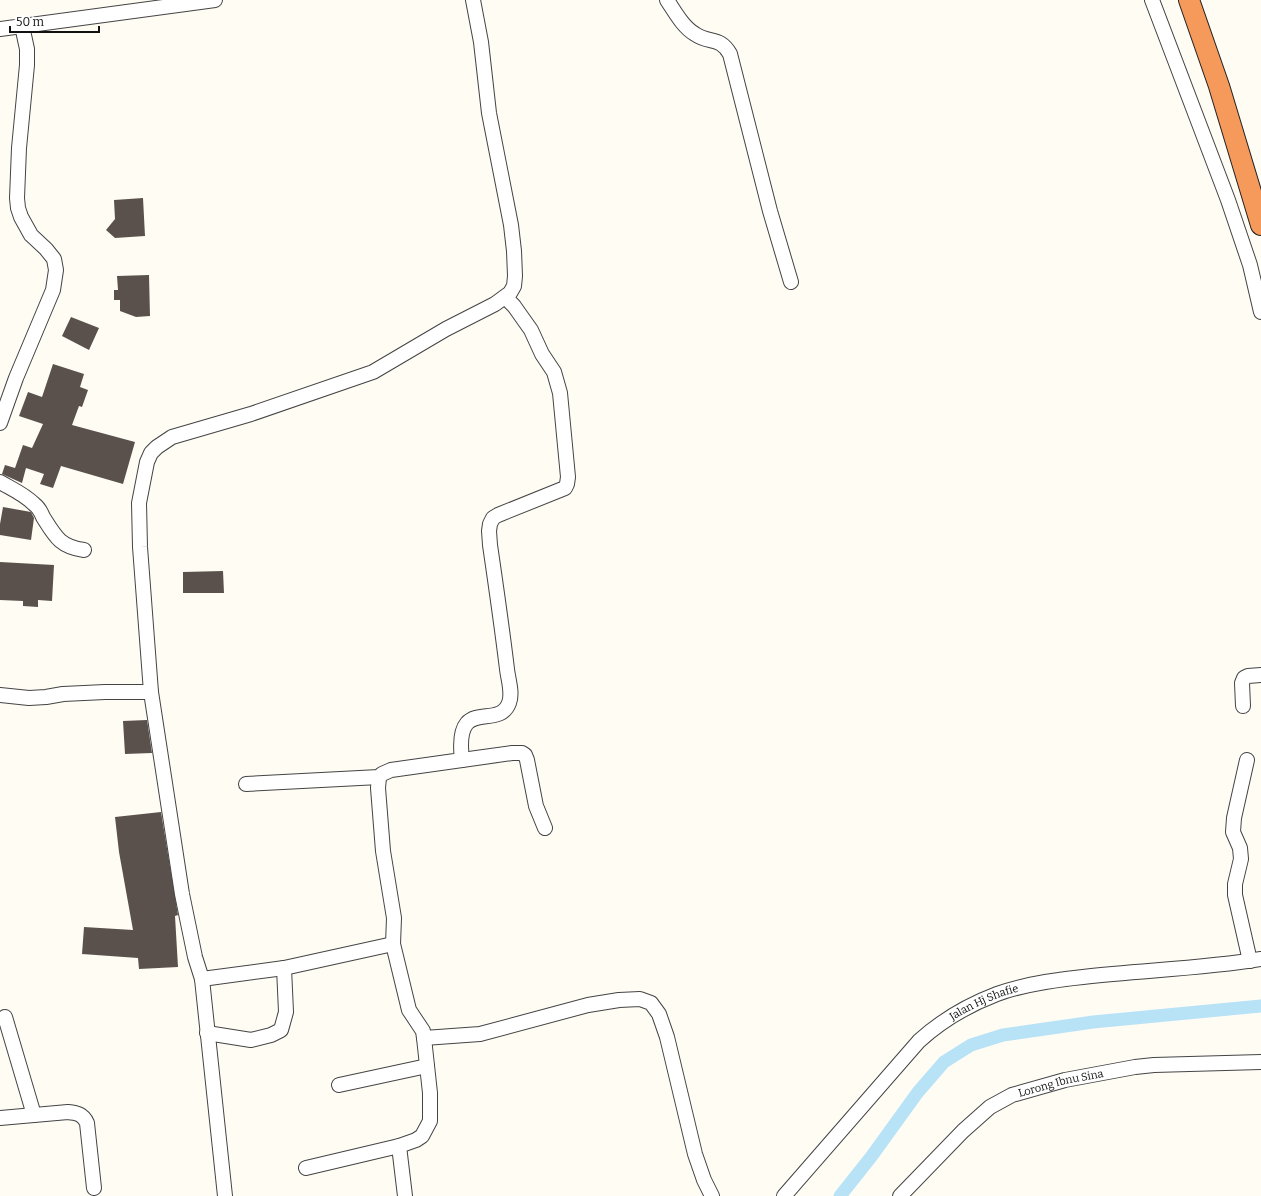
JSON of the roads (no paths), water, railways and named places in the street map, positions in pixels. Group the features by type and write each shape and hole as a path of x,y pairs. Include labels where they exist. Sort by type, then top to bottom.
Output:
{"highway":[{"path":"1189,0 1219,86 1261,225"}],"street":[{"path":"0,29 214,0"},
{"path":"225,1196 202,980 195,957 182,894 151,692 140,547 139,502 147,462 151,453 172,436 251,414 374,372 446,329 505,298 510,293 514,286 515,276 511,225 489,113 481,42 473,0"},
{"path":"667,0 689,30 702,38 726,46 730,54 770,211 791,282"},
{"path":"1152,0 1228,200 1250,265 1261,312"},
{"path":"0,423 16,378 53,290 56,270 54,259 31,235 21,217 18,208 17,180 19,148 27,65 27,49 22,26"},
{"path":"462,760 462,733 463,727 467,721 500,713 505,710 510,702 505,649 490,545 490,524 493,518 504,511 565,488 568,478 557,381 554,372 542,354 531,330 514,306 505,298"},
{"path":"0,482 20,493 36,505 51,529 64,544 70,548 84,550"},
{"path":"1243,706 1242,683 1244,678 1248,676 1261,675"},
{"path":"0,695 29,698 63,694 151,692"},
{"path":"246,784 379,777 391,770 512,753 522,753 527,760 536,806 545,828"},
{"path":"1247,760 1234,818 1233,832 1240,848 1241,859 1235,884 1235,895 1255,960"},
{"path":"306,1168 399,1146 416,1140 422,1136 430,1121 430,1093 423,1031 409,1010 393,944 394,918 383,851 378,788 379,777"},
{"path":"202,980 284,968 393,944"},
{"name":"Jalan Hj Shafie","path":"784,1196 919,1041 940,1024 967,1008 997,994 1037,983 1109,974 1164,970 1255,960"},
{"path":"207,1033 252,1040 271,1035 281,1030 286,1012 284,968"},
{"path":"424,1038 480,1034 588,1005 619,1000 640,999 651,1003 656,1007 667,1037 696,1154 704,1180 712,1196"},
{"path":"5,1017 34,1115"},
{"name":"Lorong Ibnu Sina","path":"900,1196 963,1131 990,1107 1012,1095 1065,1080 1135,1067 1154,1065 1261,1062"},
{"path":"339,1085 427,1066"},
{"path":"0,1118 68,1112 78,1114 84,1118 87,1123 94,1188"},
{"path":"399,1146 405,1196"}],"waterway":[{"path":"840,1196 871,1157 918,1092 944,1062 971,1045 1003,1035 1093,1022 1261,1006"}]}
